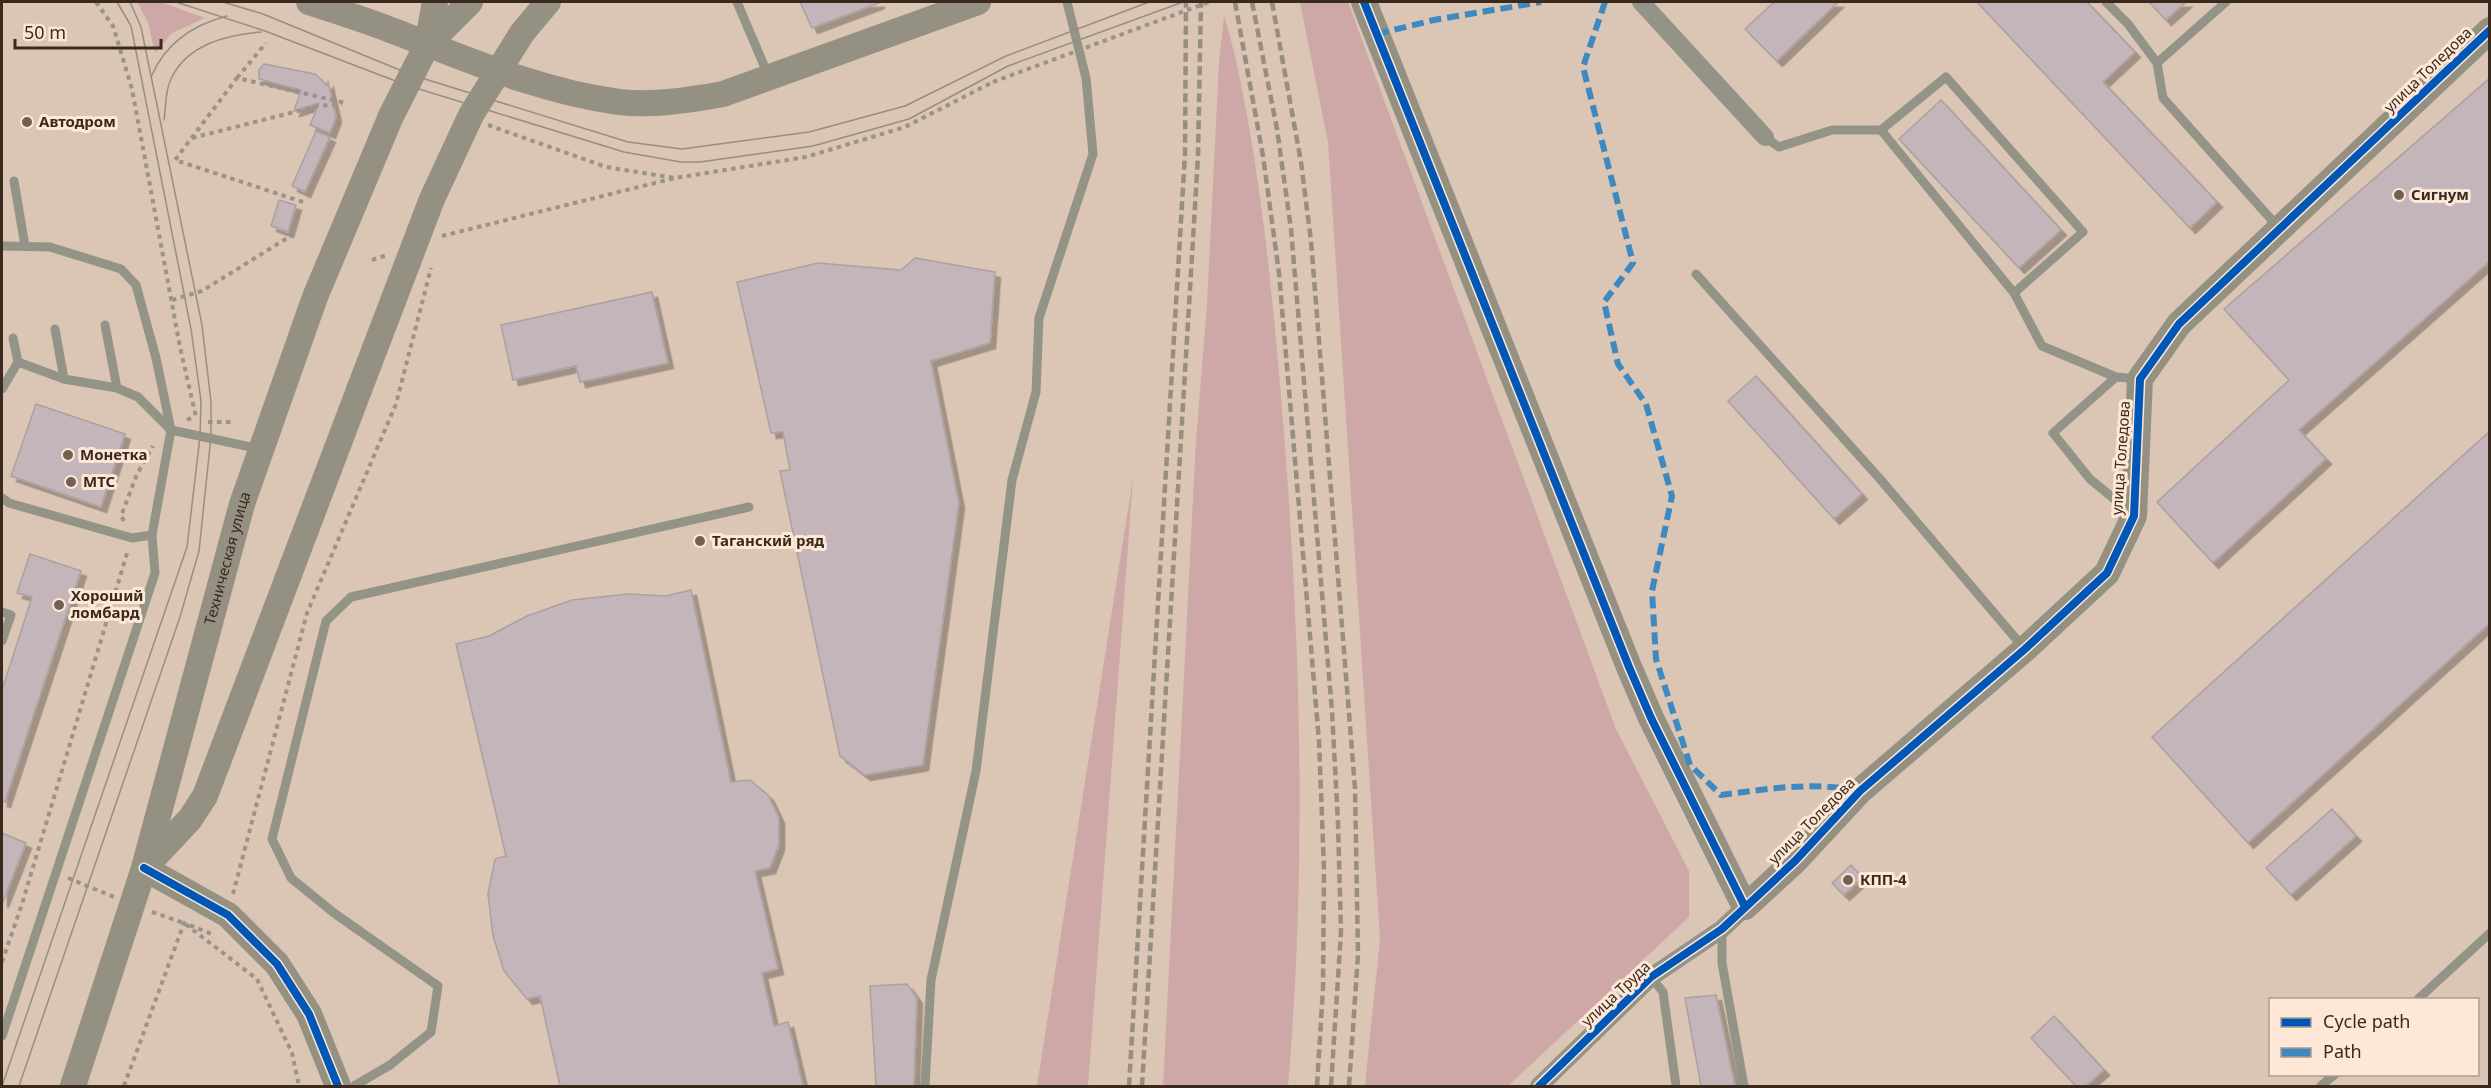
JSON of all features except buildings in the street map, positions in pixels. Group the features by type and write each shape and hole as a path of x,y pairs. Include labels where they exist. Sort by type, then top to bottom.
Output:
{"main road":[{"path":"309,2 521,78 578,94 620,102 650,103 723,94 978,2"},
{"name":"Техническая улица","path":"73,1086 144,868 242,504 260,449 315,297 391,116 427,45 435,2"},
{"name":"Техническая улица","path":"427,45 470,2"},
{"path":"338,1086 309,1014 277,964 228,915 144,868 190,819 205,796 432,199 471,115 522,33 548,2"},
{"path":"1364,2 1629,667 1651,718 1745,907"},
{"name":"улица Толедова","path":"1745,907 1795,861 1860,791 2025,649 2107,573 2134,516 2128,378 2179,324 2490,30"}],"street":[{"path":"1641,2 1765,137"},
{"name":"улица Труда","path":"1539,1086 1651,977 1722,929 1745,907"}],"lane":[{"path":"737,2 768,78"},
{"path":"925,1086 931,980 976,771 1012,480 1036,392 1039,318 1093,154 1086,78 1067,2"},
{"path":"2106,2 2157,63 2163,98 2279,229"},
{"path":"2157,63 2226,2"},
{"path":"1765,137 1779,147 1832,130 1881,130 1946,77 2083,231 2014,293"},
{"path":"1881,130 2014,293 2042,346 2128,378"},
{"path":"14,182 25,246"},
{"path":"2,246 50,247 121,269 136,285 156,358 171,430 152,535 155,573 2,1036"},
{"path":"1696,274 1880,479 2025,649"},
{"path":"105,325 117,388"},
{"path":"55,329 64,379"},
{"path":"2,389 18,362 13,338"},
{"path":"18,362 64,379 117,388 138,397 171,430 260,449"},
{"path":"2128,378 2053,434 2090,479 2134,516"},
{"path":"2,498 9,503 132,538 152,535"},
{"path":"354,1086 390,1065 431,1032 438,986 334,913 291,878 272,839 326,621 351,597 750,507"},
{"path":"2,612 11,615 2,640"},
{"path":"1722,929 1722,963 1744,1086"},
{"path":"2418,998 2490,933"},
{"path":"1651,977 1663,992 1676,1086"},
{"path":"2,1004 11,1009"},
{"path":"2321,1086 2333,1076"}],"path":[{"path":"96,2 113,26 132,89 195,416 200,421 231,422"},
{"path":"440,236 675,178 806,157 905,127 993,82 1209,2"},
{"path":"266,43 175,160 303,202"},
{"path":"191,139 318,106 346,103 237,78"},
{"path":"478,122 606,167 675,178"},
{"path":"172,300 202,291 292,235"},
{"path":"2,962 34,864 132,538 121,516 137,474 155,441 195,416"},
{"path":"34,864 133,905 213,934 228,915"},
{"path":"124,1086 184,923"},
{"path":"184,923 256,979 292,1053 299,1086"}],"shaded area":[{"path":"137,2 160,2 205,18 172,33 155,53 148,22"},
{"path":"1300,2 1348,2 1616,729 1689,871 1689,917 1508,1086 1365,1086 1380,939 1328,142"},
{"path":"1224,16 1245,103 1264,226 1287,472 1297,648 1300,823 1294,999 1288,1086 1163,1086 1196,441 1207,305 1219,62"},
{"path":"1133,478 1088,1086 1037,1086"}],"tram line":[{"path":"2,1086 187,547 200,437 201,401 191,329 131,26 117,2"},
{"path":"19,1086 180,617 199,551 211,437 211,402 202,325 141,27 130,2"},
{"path":"176,2 265,31 406,85 624,152 681,162 700,162 813,146 909,119 1008,66 1183,2"},
{"path":"223,2 263,14 412,75 628,142 682,149 809,132 905,106 1006,56 1149,2"},
{"path":"151,77 164,55 181,38 202,25 227,16"},
{"path":"164,120 169,83 187,57 222,39 261,32"}],"railway":[{"path":"1129,1086 1185,154 1186,2"},
{"path":"1142,1086 1198,156 1201,2"},
{"path":"1235,2 1263,156 1279,273 1319,741 1324,869 1323,988 1317,1086"},
{"path":"1252,2 1277,129 1291,229 1332,711 1341,932 1331,1086"},
{"path":"1272,2 1301,162 1311,241 1355,788 1358,955 1349,1086"}],"marked path":[{"path":"1377,34 1434,20 1541,2"},
{"path":"1605,2 1583,67 1633,263 1604,302 1618,364 1646,404 1672,496 1652,591 1656,659 1690,765 1721,795 1808,786 1860,791"}],"cycle path":[{"path":"1364,2 1629,667 1651,718 1745,907"},
{"path":"1539,1086 1651,977 1722,929 1795,861 1860,791 2025,649 2107,573 2134,516 2140,379 2179,324 2490,30"},
{"path":"144,868 228,915 277,964 309,1014 338,1086"}],"place":[{"name":"Автодром","path":"27,122"},
{"name":"Сигнум","path":"2399,195"},
{"name":"Монетка","path":"68,455"},
{"name":"МТС","path":"71,482"},
{"name":"Таганский ряд","path":"700,541"},
{"name":"Хороший ломбард","path":"59,605"},
{"name":"КПП-4","path":"1848,880"}]}
